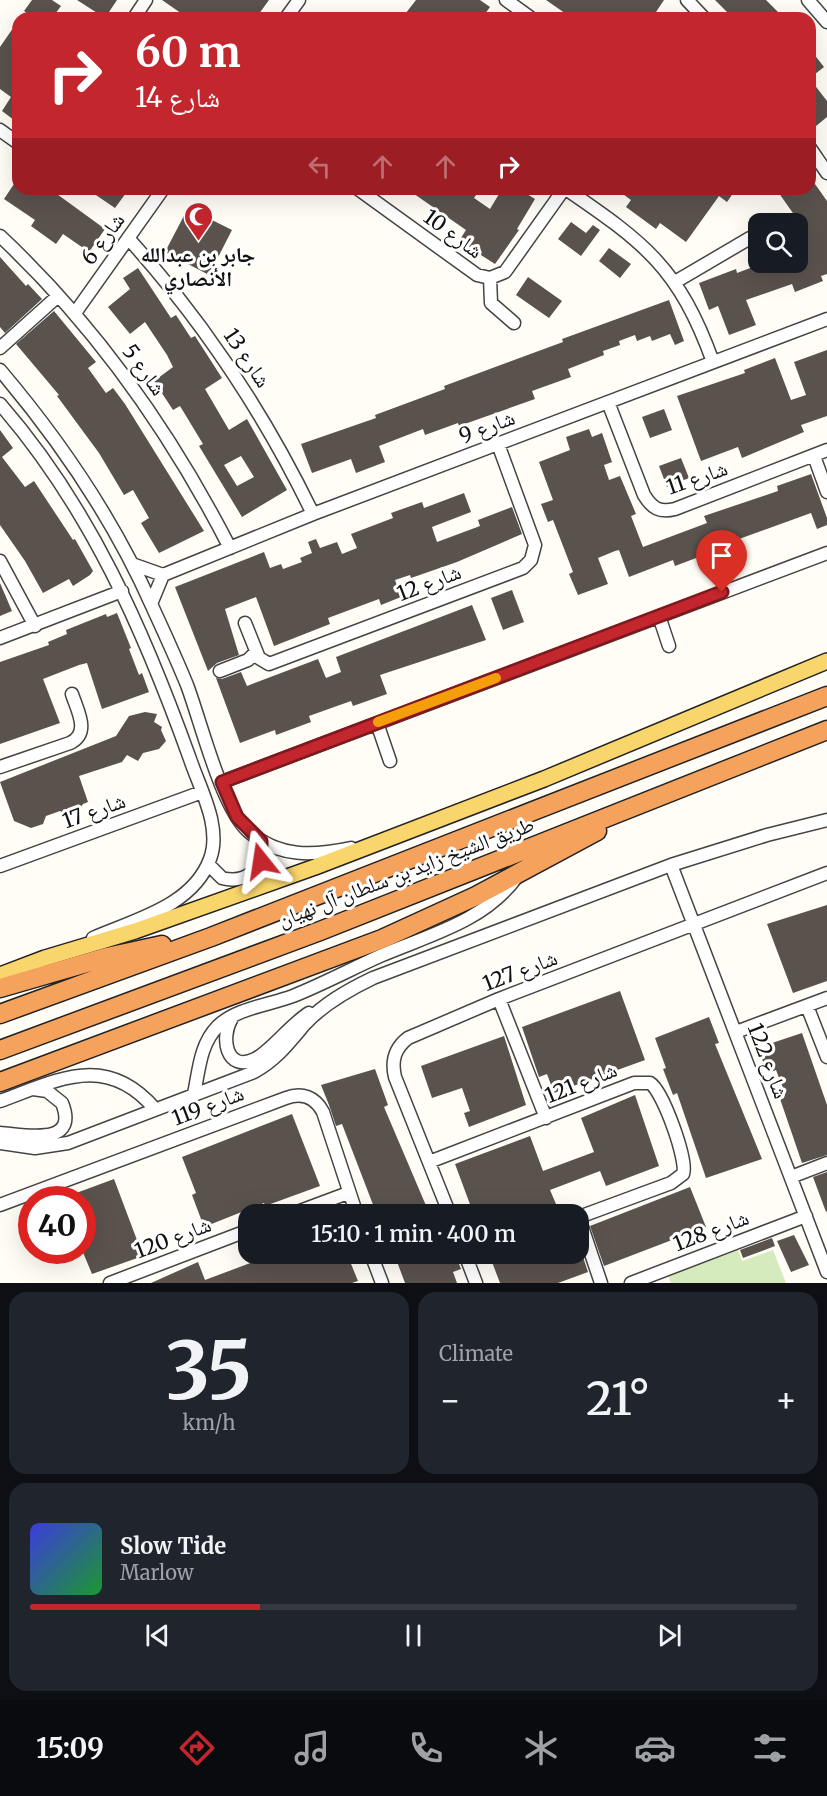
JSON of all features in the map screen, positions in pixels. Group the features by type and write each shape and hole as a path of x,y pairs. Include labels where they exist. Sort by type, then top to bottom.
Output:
{"highway":[{"name":"طريق الشيخ زايد بن سلطان آل نهيان","path":"0,1014 211,937 805,705 827,694"},
{"name":"طريق الشيخ زايد بن سلطان آل نهيان","path":"0,1050 320,931 827,730"},
{"path":"0,1082 342,956 433,917 519,874 644,803"},
{"path":"0,988 115,955 211,937"}],"main road":[{"path":"0,975 45,958 166,920 384,840 554,775 827,661"}],"street":[{"path":"506,0 523,12"},
{"path":"687,0 698,12"},
{"path":"808,0 827,22"},
{"path":"816,157 827,173"},
{"name":"شارع 6","path":"75,313 159,195"},
{"name":"شارع 10","path":"366,195 477,275 490,278 507,269 561,195"},
{"name":"شارع 10","path":"573,195 640,243 675,282 696,316 713,362"},
{"name":"شارع 5","path":"0,236 75,313 131,383 175,448 230,548"},
{"name":"شارع 13","path":"128,238 173,289 228,363 270,430 314,514"},
{"path":"675,282 748,239"},
{"path":"490,278 491,303 514,323"},
{"path":"0,348 58,296"},
{"name":"شارع 9","path":"163,575 314,514 827,319"},
{"path":"0,370 79,474 132,564 186,684 237,817 261,841 289,853 309,855 384,840"},
{"name":"شارع 11","path":"608,402 644,495 651,505 662,511 675,509 827,450"},
{"path":"0,404 66,492 122,591 166,691 213,830 213,846 208,864 194,886 177,900 45,958"},
{"name":"شارع 12","path":"256,652 262,661 273,662 528,564 535,549 534,536 498,444"},
{"path":"814,456 827,492"},
{"path":"222,782 827,553"},
{"path":"0,561 35,626"},
{"path":"132,564 163,575 151,604"},
{"path":"0,638 122,591"},
{"path":"659,616 669,646"},
{"path":"220,671 248,660 256,652 245,623"},
{"path":"0,767 70,743 78,738 82,724 72,693"},
{"path":"376,723 390,761"},
{"name":"شارع 17","path":"0,866 201,792"},
{"path":"234,1016 225,1034 226,1048 235,1058 251,1061 261,1056 296,1022 358,985 390,971 671,865 766,835 827,820"},
{"path":"208,864 217,875 229,880 248,876 261,861 261,841"},
{"name":"شارع 122","path":"671,865 827,1272"},
{"name":"شارع 127","path":"446,1204 395,1077 393,1059 396,1051 408,1038 500,999 827,873"},
{"path":"194,1094 207,1041 218,1026 234,1016 296,995 464,922 495,901 519,874"},
{"path":"736,1032 827,998"},
{"path":"500,999 546,1118"},
{"path":"0,1143 35,1148 57,1146 254,1072 271,1062 329,1003"},
{"path":"807,1006 827,1057"},
{"path":"0,1101 62,1077 96,1075 129,1086 155,1109"},
{"name":"شارع 121","path":"429,1162 634,1083 646,1082 659,1092 683,1160 684,1171 678,1180 589,1214"},
{"path":"0,1133 45,1137 60,1129 64,1119 62,1102 47,1091 32,1089"},
{"name":"شارع 119","path":"0,1205 286,1098 301,1095 315,1100 323,1112 352,1204"},
{"path":"791,1177 827,1164"},
{"path":"318,1204 348,1193"},
{"name":"شارع 128","path":"631,1283 650,1280 806,1216"},
{"name":"شارع 120","path":"110,1283 238,1234"},
{"path":"589,1248 601,1283"},
{"path":"375,1264 382,1283"},
{"path":"469,1264 476,1283"}],"green space":[{"path":"738,1249 742,1261 773,1250 786,1283 671,1283 668,1275"}],"building":[{"path":"32,0 52,0 61,6 56,12 24,11"},
{"path":"77,0 117,0 109,12 96,12"},
{"path":"162,0 269,0 260,12 179,12"},
{"path":"416,0 480,0 490,7 486,12 407,12"},
{"path":"546,0 664,0 656,12 563,12"},
{"path":"715,0 766,0 778,12 727,12"},
{"path":"12,30 12,118 2,111 11,97 0,89 0,47"},
{"path":"816,57 824,67 816,73"},
{"path":"816,87 827,101 827,117 816,126"},
{"path":"816,185 827,201 827,274 821,276 823,281 795,292 792,284 746,300 756,325 729,335 718,306 709,310 699,283 736,269 737,273 748,269 748,273 808,273 808,213 793,213 780,195 816,195"},
{"path":"12,187 12,195 58,195 105,229 89,252 63,234 56,244 31,226 35,220 4,199"},
{"path":"96,195 125,195 115,208"},
{"path":"416,195 476,195 474,198 490,209 498,195 529,195 535,199 517,229 519,230 495,264 459,241 466,230"},
{"path":"624,195 732,195 727,202 719,196 686,242 660,223 656,229 626,207 631,200"},
{"name":"جابر بن عبدالله الأنصاري","path":"188,208 232,230 209,275 165,252"},
{"path":"571,222 586,233 593,225 600,230 581,256 558,239"},
{"path":"609,248 631,264 620,278 599,261"},
{"path":"0,257 26,286 28,284 42,299 5,333 0,327"},
{"path":"138,268 171,318 176,315 191,338 195,336 222,378 205,389 229,430 247,419 287,490 242,517 199,446 203,444 180,406 173,410 154,381 173,367 167,355 145,322 130,334 108,307 130,289 123,278","holes":["241,456 254,477 237,486 224,465"]},
{"path":"528,277 562,301 549,318 516,295"},
{"path":"669,300 684,341 675,345 670,334 652,341 650,336 637,341 635,335 619,341 620,345 603,351 604,355 568,369 571,377 532,391 535,399 459,426 458,423 425,435 423,429 379,446 385,462 356,473 351,459 312,473 301,444 376,418 375,415 445,389 444,386"},
{"path":"54,311 96,362 88,368 106,393 113,388 125,404 204,531 159,553 141,523 149,518 133,490 124,495 99,453 57,396 59,395 16,344"},
{"path":"827,350 827,416 801,425 804,432 742,458 738,447 701,461 677,396 745,373 744,370 775,358 791,400 806,395 794,362"},
{"path":"664,409 672,430 650,438 642,417"},
{"path":"589,429 592,437 602,433 612,462 604,465 609,480 620,476 636,514 631,516 643,547 707,523 704,516 778,491 777,486 811,474 827,518 827,525 817,529 811,513 739,539 744,554 720,563 717,553 712,552 675,566 673,560 629,577 619,550 615,551 598,558 608,584 578,595 569,574 573,572 553,520 548,522 541,504 553,500 539,462 570,450 566,437"},
{"path":"0,430 13,448 2,457 25,487 34,481 73,540 75,539 93,571 73,586 69,579 43,593 25,561 0,525"},
{"path":"681,458 689,478 667,487 659,466"},
{"path":"464,493 471,512 432,527 437,542 480,526 478,520 512,507 522,534 457,562 411,578 410,575 395,580 401,597 381,605 379,599 328,618 330,624 274,646 256,597 225,609 239,655 217,663 208,671 175,587 264,552 270,568 281,564 283,569 302,562 300,558 312,553 308,542 316,539 320,548 337,542 342,554 357,548 351,534 393,518 391,513 422,502 424,508"},
{"path":"0,583 12,611 0,616"},
{"path":"512,590 524,622 503,630 491,598"},
{"path":"472,605 486,640 380,675 387,694 353,706 351,701 309,716 311,722 276,735 275,730 240,743 216,678 222,679 241,672 247,686 318,659 326,678 341,672 336,657"},
{"path":"117,613 139,675 142,673 149,692 102,709 87,663 79,665 43,679 60,723 0,744 0,662 49,645 48,642 67,634 66,630 106,614 107,617"},
{"path":"145,712 157,714 154,722 162,727 166,741 159,749 143,753 138,761 127,755 122,762 79,776 88,802 83,804 78,811 68,815 60,811 46,816 43,824 31,828 14,821 0,782 116,736 129,716"},
{"path":"827,905 827,981 793,993 767,924"},
{"path":"620,991 645,1060 554,1093 547,1074 539,1077 522,1027"},
{"path":"709,1017 719,1043 715,1044 762,1159 706,1178 677,1093 673,1095 663,1069 666,1068 655,1038"},
{"path":"802,1033 827,1105 827,1155 802,1163 777,1090 783,1088 776,1070 768,1073 761,1057 770,1054 766,1045"},
{"path":"504,1036 526,1105 469,1127 464,1113 470,1111 462,1088 432,1098 421,1066"},
{"path":"375,1069 388,1105 384,1107 425,1204 373,1204 342,1124 336,1126 321,1085"},
{"path":"635,1095 659,1166 606,1186 600,1171 550,1190 556,1204 470,1204 455,1164 530,1136 543,1171 594,1152 581,1118"},
{"path":"292,1114 320,1186 270,1204 238,1204 238,1213 204,1227 192,1195 196,1193 182,1157"},
{"path":"827,1172 827,1211 826,1212 813,1177"},
{"path":"114,1179 143,1256 92,1274 88,1264 96,1264 95,1186"},
{"path":"690,1187 706,1227 604,1266 590,1226"},
{"path":"794,1235 809,1265 791,1272 777,1241"},
{"path":"772,1238 775,1246 743,1258 740,1250"},
{"path":"198,1262 205,1280 248,1264 351,1264 358,1281 352,1283 151,1283"},
{"path":"398,1264 459,1264 461,1269 453,1272 457,1283 405,1283"},
{"path":"493,1264 585,1264 588,1272 558,1283 500,1283"}],"slow traffic":[{"path":"378,722 496,678"}],"place":[{"name":"جابر بن عبدالله الأنصاري","path":"198,242"}],"route":[{"path":"261,861 261,841 247,830 237,817 222,782 722,592"}]}
